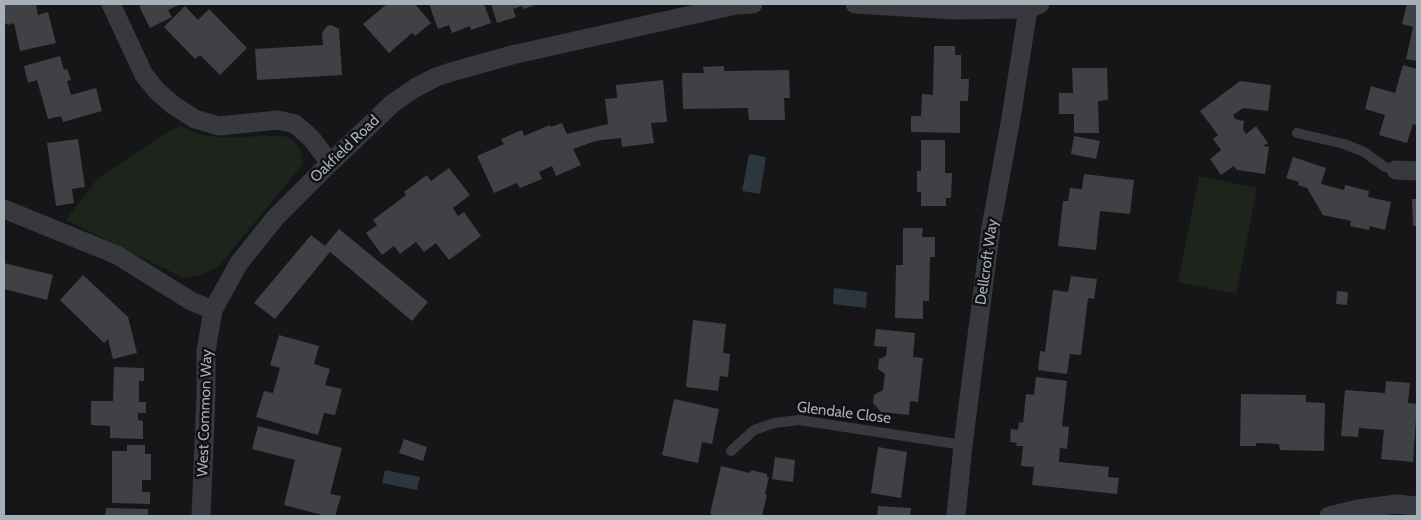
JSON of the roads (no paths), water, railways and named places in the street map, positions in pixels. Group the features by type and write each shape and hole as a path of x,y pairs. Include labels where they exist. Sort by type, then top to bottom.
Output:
{"street":[{"path":"111,4 144,75 157,91 173,105 195,119 219,126 278,120 295,124 311,138 330,163"},
{"name":"Oakfield Road","path":"213,310 239,263 275,218 393,103 414,88 451,72 689,9 753,4"},
{"path":"855,4 953,10 1034,7"},
{"name":"Dellcroft Way","path":"956,516 963,445 991,227 1012,109 1034,7"},
{"path":"1396,170 1417,171"},
{"path":"4,209 117,255 191,301 213,310"},
{"name":"West Common Way","path":"201,516 206,351 213,310"},
{"path":"1329,516 1358,509 1397,504 1417,506"}],"lane":[{"path":"1297,133 1344,144 1364,152 1385,167 1396,170"},
{"name":"Glendale Close","path":"731,451 754,430 774,423 799,420 963,445"}]}
